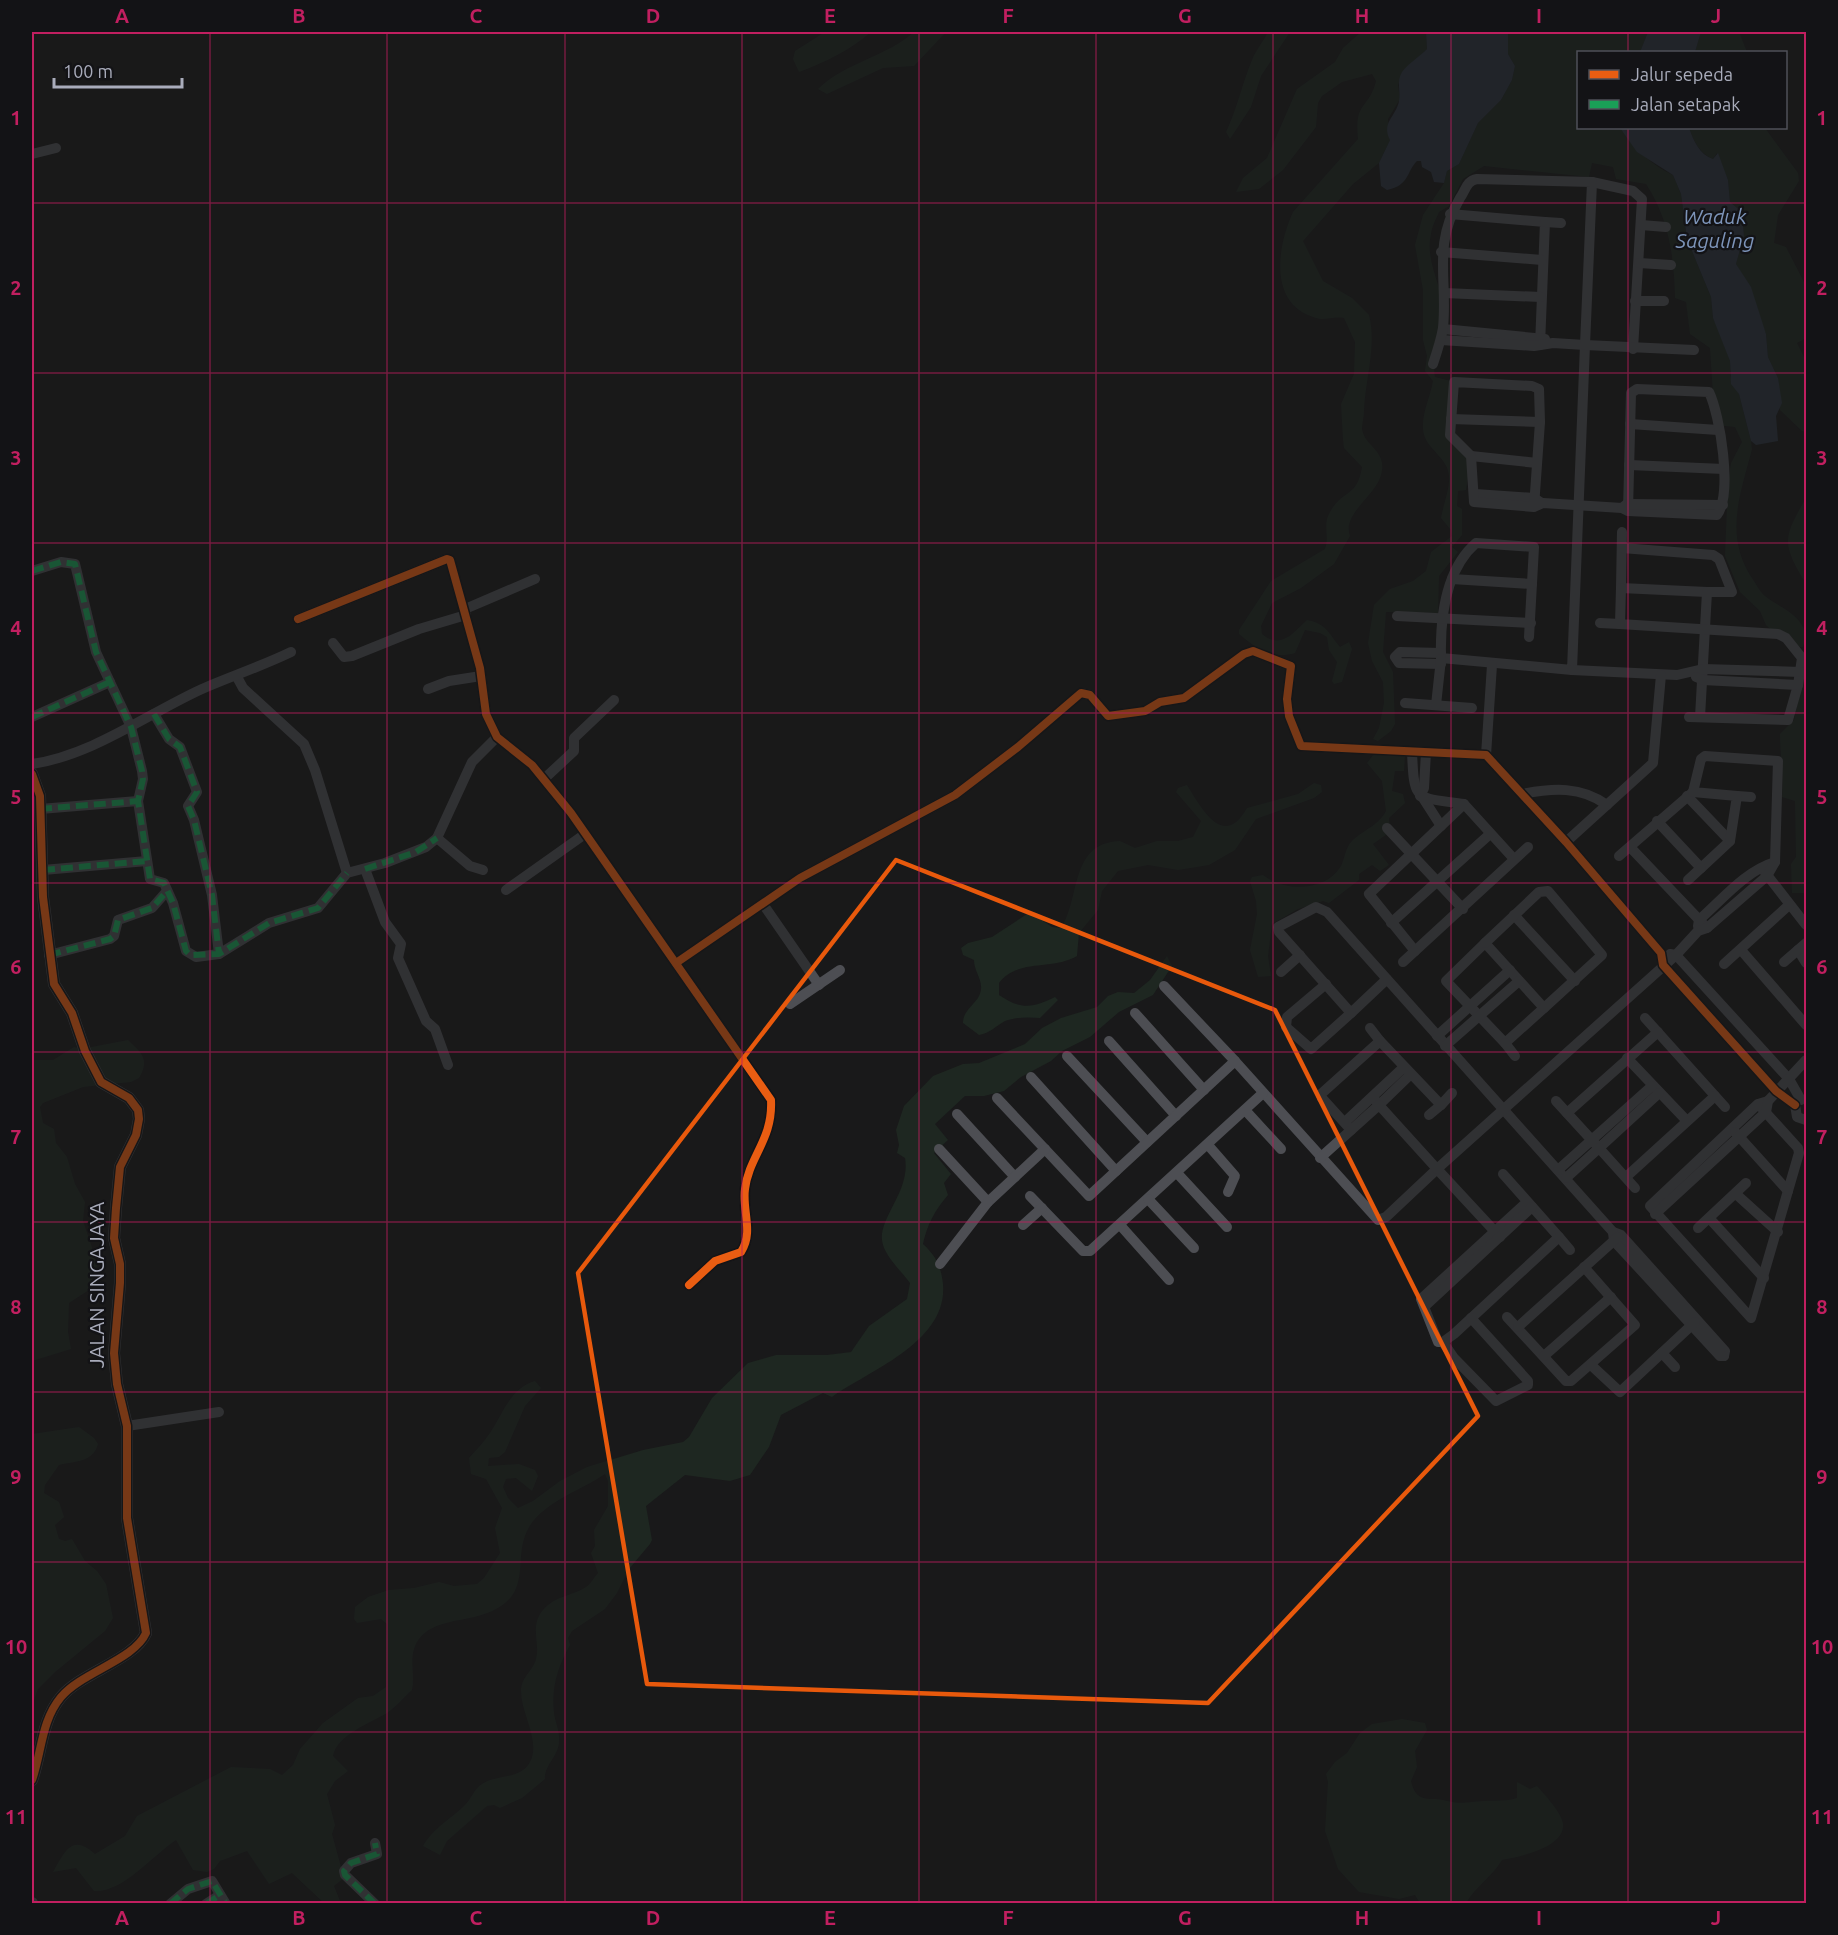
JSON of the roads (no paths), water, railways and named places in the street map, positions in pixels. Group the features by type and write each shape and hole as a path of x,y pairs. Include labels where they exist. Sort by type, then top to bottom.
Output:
{"street":[{"path":"32,154 56,148"},
{"path":"1433,364 1442,335 1444,293 1442,252 1450,214 1472,180 1592,182 1636,192 1642,199 1633,349"},
{"path":"1572,670 1592,182"},
{"path":"1450,214 1562,223"},
{"path":"1540,341 1545,222"},
{"path":"1641,225 1666,227"},
{"path":"1442,252 1542,260"},
{"path":"1639,263 1671,265"},
{"path":"1444,293 1541,297"},
{"path":"1635,301 1664,301"},
{"path":"1442,335 1633,349 1694,350"},
{"path":"1537,463 1471,456 1450,435 1455,381 1535,387 1540,392 1537,503"},
{"path":"1471,456 1475,494 1473,500 1477,503 1537,503 1626,508 1723,505 1724,468 1710,395 1706,391 1635,390 1631,394 1626,508"},
{"path":"1451,419 1540,422"},
{"path":"1630,424 1718,430"},
{"path":"1629,465 1724,468"},
{"path":"1620,624 1622,531"},
{"path":"1436,705 1441,659 1442,617 1452,579 1476,543 1531,545 1536,550 1530,637"},
{"path":"1621,588 1732,592 1717,556 1622,548"},
{"path":"298,619 448,559 465,612 481,676 486,714 498,737 545,778 771,1100 768,1132 748,1176 745,1189 748,1234 745,1245 738,1254 709,1265 689,1285"},
{"path":"32,571 61,562 75,564 96,652 131,727 143,779 138,801 152,880 162,881 173,903 186,951 196,957 219,954 268,923 318,908 347,873 416,852 437,838 472,762 498,737"},
{"path":"333,643 344,657 352,656 465,612 535,579"},
{"path":"1452,579 1532,584"},
{"path":"1600,623 1705,631 1783,636 1802,658 1790,719 1695,717 1703,675 1705,631 1707,592"},
{"path":"1397,616 1531,623"},
{"path":"676,963 827,862 955,795 1018,747 1083,692 1090,695 1108,716 1140,712 1160,702 1184,698 1244,654 1253,651 1291,666 1287,699 1299,744 1335,748 1486,755 1566,842 1661,953 1663,965 1776,1091 1801,1102"},
{"path":"32,764 62,757 131,727 203,688 291,652"},
{"path":"1441,659 1572,670 1661,675 1690,674 1798,685"},
{"path":"1486,755 1492,665"},
{"path":"1703,675 1801,672"},
{"path":"1566,842 1653,763 1661,675"},
{"path":"237,676 243,688 304,744 315,770 347,873"},
{"path":"428,689 449,681 481,676"},
{"path":"32,717 110,682"},
{"path":"545,778 574,751 574,738 614,700"},
{"path":"1405,703 1472,708"},
{"path":"154,714 169,739 180,747 197,792 188,806 197,832 212,895 219,954"},
{"path":"1412,751 1413,787 1441,826"},
{"path":"1421,797 1424,788 1426,752"},
{"path":"1619,856 1690,794 1704,756 1779,761 1774,862 1767,876 1701,926"},
{"name":"JALAN SINGAJAYA","path":"32,774 39,789 43,870 54,984 72,1013 85,1051 101,1082 129,1098 138,1110 136,1135 120,1167 114,1238 120,1264 115,1363 117,1384 127,1426 127,1518 146,1633 139,1645 75,1683 57,1702 45,1722 32,1780"},
{"path":"1522,794 1545,789 1571,790 1593,795 1607,805"},
{"path":"1690,794 1751,797"},
{"path":"1690,794 1730,841"},
{"path":"1688,880 1730,841 1737,796"},
{"path":"1421,797 1464,804 1514,859"},
{"path":"40,809 138,801"},
{"path":"1415,951 1369,893 1464,804"},
{"path":"1657,821 1701,868"},
{"path":"1387,828 1463,909"},
{"path":"506,890 551,861 585,834"},
{"path":"1391,923 1490,834"},
{"path":"437,838 470,867 483,870"},
{"path":"1403,962 1528,847"},
{"path":"1630,847 1701,926"},
{"path":"43,870 147,861"},
{"path":"1164,986 1378,1220 1386,1217 1501,1110 1676,955 1760,866 1774,862"},
{"path":"1760,866 1806,925"},
{"path":"364,869 385,922 401,944 398,957 426,1021 435,1029 448,1065"},
{"path":"50,955 110,939 114,936 118,920 140,915 152,908 167,891"},
{"path":"1505,1043 1602,955 1548,891 1539,891 1446,981 1515,1056"},
{"path":"763,904 819,985"},
{"path":"1724,964 1789,905"},
{"path":"1351,1013 1278,927 1319,906 1694,1323 1620,1392 1591,1365"},
{"path":"1514,915 1575,981"},
{"path":"1485,943 1544,1008"},
{"path":"1784,962 1802,947 1806,963"},
{"path":"1741,950 1806,1025"},
{"path":"1661,953 1676,955 1789,1079 1801,1102 1797,1117 1806,1120"},
{"path":"1281,972 1300,955"},
{"path":"790,1004 840,970"},
{"path":"1437,1036 1510,970"},
{"path":"1326,984 1287,1017 1286,1027 1311,1049 1387,980"},
{"path":"1445,1046 1519,981"},
{"path":"1135,1013 1204,1090"},
{"path":"1645,1018 1725,1107"},
{"path":"1370,1028 1407,1071 1441,1105"},
{"path":"1567,1113 1658,1032"},
{"path":"1108,1041 1176,1116"},
{"path":"1348,1126 1322,1098 1321,1094 1380,1041"},
{"path":"1066,1056 1147,1142"},
{"path":"1627,1058 1687,1121"},
{"path":"1764,1106 1799,1150 1778,1232 1751,1318 1650,1206 1764,1106 1806,1060"},
{"path":"997,1098 1089,1196 1235,1061"},
{"path":"1320,1158 1348,1126 1407,1071"},
{"path":"1031,1077 1116,1171"},
{"path":"1562,1174 1656,1089"},
{"path":"1030,1196 1086,1252 1120,1225 1263,1093"},
{"path":"1429,1115 1452,1093"},
{"path":"1626,1177 1715,1096"},
{"path":"1376,1101 1498,1234"},
{"path":"1556,1101 1635,1188"},
{"path":"1245,1110 1281,1149"},
{"path":"957,1113 1015,1177"},
{"path":"1736,1132 1788,1191"},
{"path":"1208,1145 1235,1176 1228,1192"},
{"path":"939,1149 988,1202"},
{"path":"940,1264 988,1202 1045,1149"},
{"path":"1177,1173 1227,1227"},
{"path":"1503,1174 1570,1250"},
{"path":"1698,1228 1746,1183"},
{"path":"1736,1194 1778,1232"},
{"path":"1148,1199 1194,1248"},
{"path":"1471,1318 1528,1381 1528,1385 1496,1401 1454,1358 1443,1342 1437,1341 1421,1299 1498,1234 1529,1204"},
{"path":"1023,1225 1042,1208"},
{"path":"1710,1219 1764,1278"},
{"path":"1120,1225 1169,1280"},
{"path":"1518,1328 1616,1236"},
{"path":"1443,1342 1559,1237"},
{"path":"1507,1317 1568,1382 1635,1327 1634,1321 1584,1268"},
{"path":"1544,1356 1611,1297"},
{"path":"1662,1353 1676,1367"},
{"path":"127,1426 219,1412"},
{"path":"375,1843 377,1854 351,1863 344,1871 345,1875 375,1904"},
{"path":"170,1904 188,1888 212,1881 223,1899 206,1904"}],"water":[{"path":"1426,32 1508,32 1508,54 1515,66 1512,80 1501,100 1478,123 1459,164 1447,171 1444,183 1434,182 1431,172 1422,167 1421,161 1417,161 1404,182 1387,190 1381,186 1379,163 1390,140 1387,129 1399,101 1399,79 1407,66 1427,49"},
{"path":"1648,32 1701,32 1695,51 1640,51"},
{"name":"Waduk Saguling","path":"1621,129 1689,129 1704,154 1713,159 1718,153 1728,180 1730,202 1742,212 1744,236 1736,264 1751,287 1766,334 1768,357 1778,378 1782,403 1776,416 1778,441 1756,445 1751,441 1739,394 1731,384 1730,361 1713,318 1711,297 1687,239 1681,194 1673,175 1637,152"}]}
